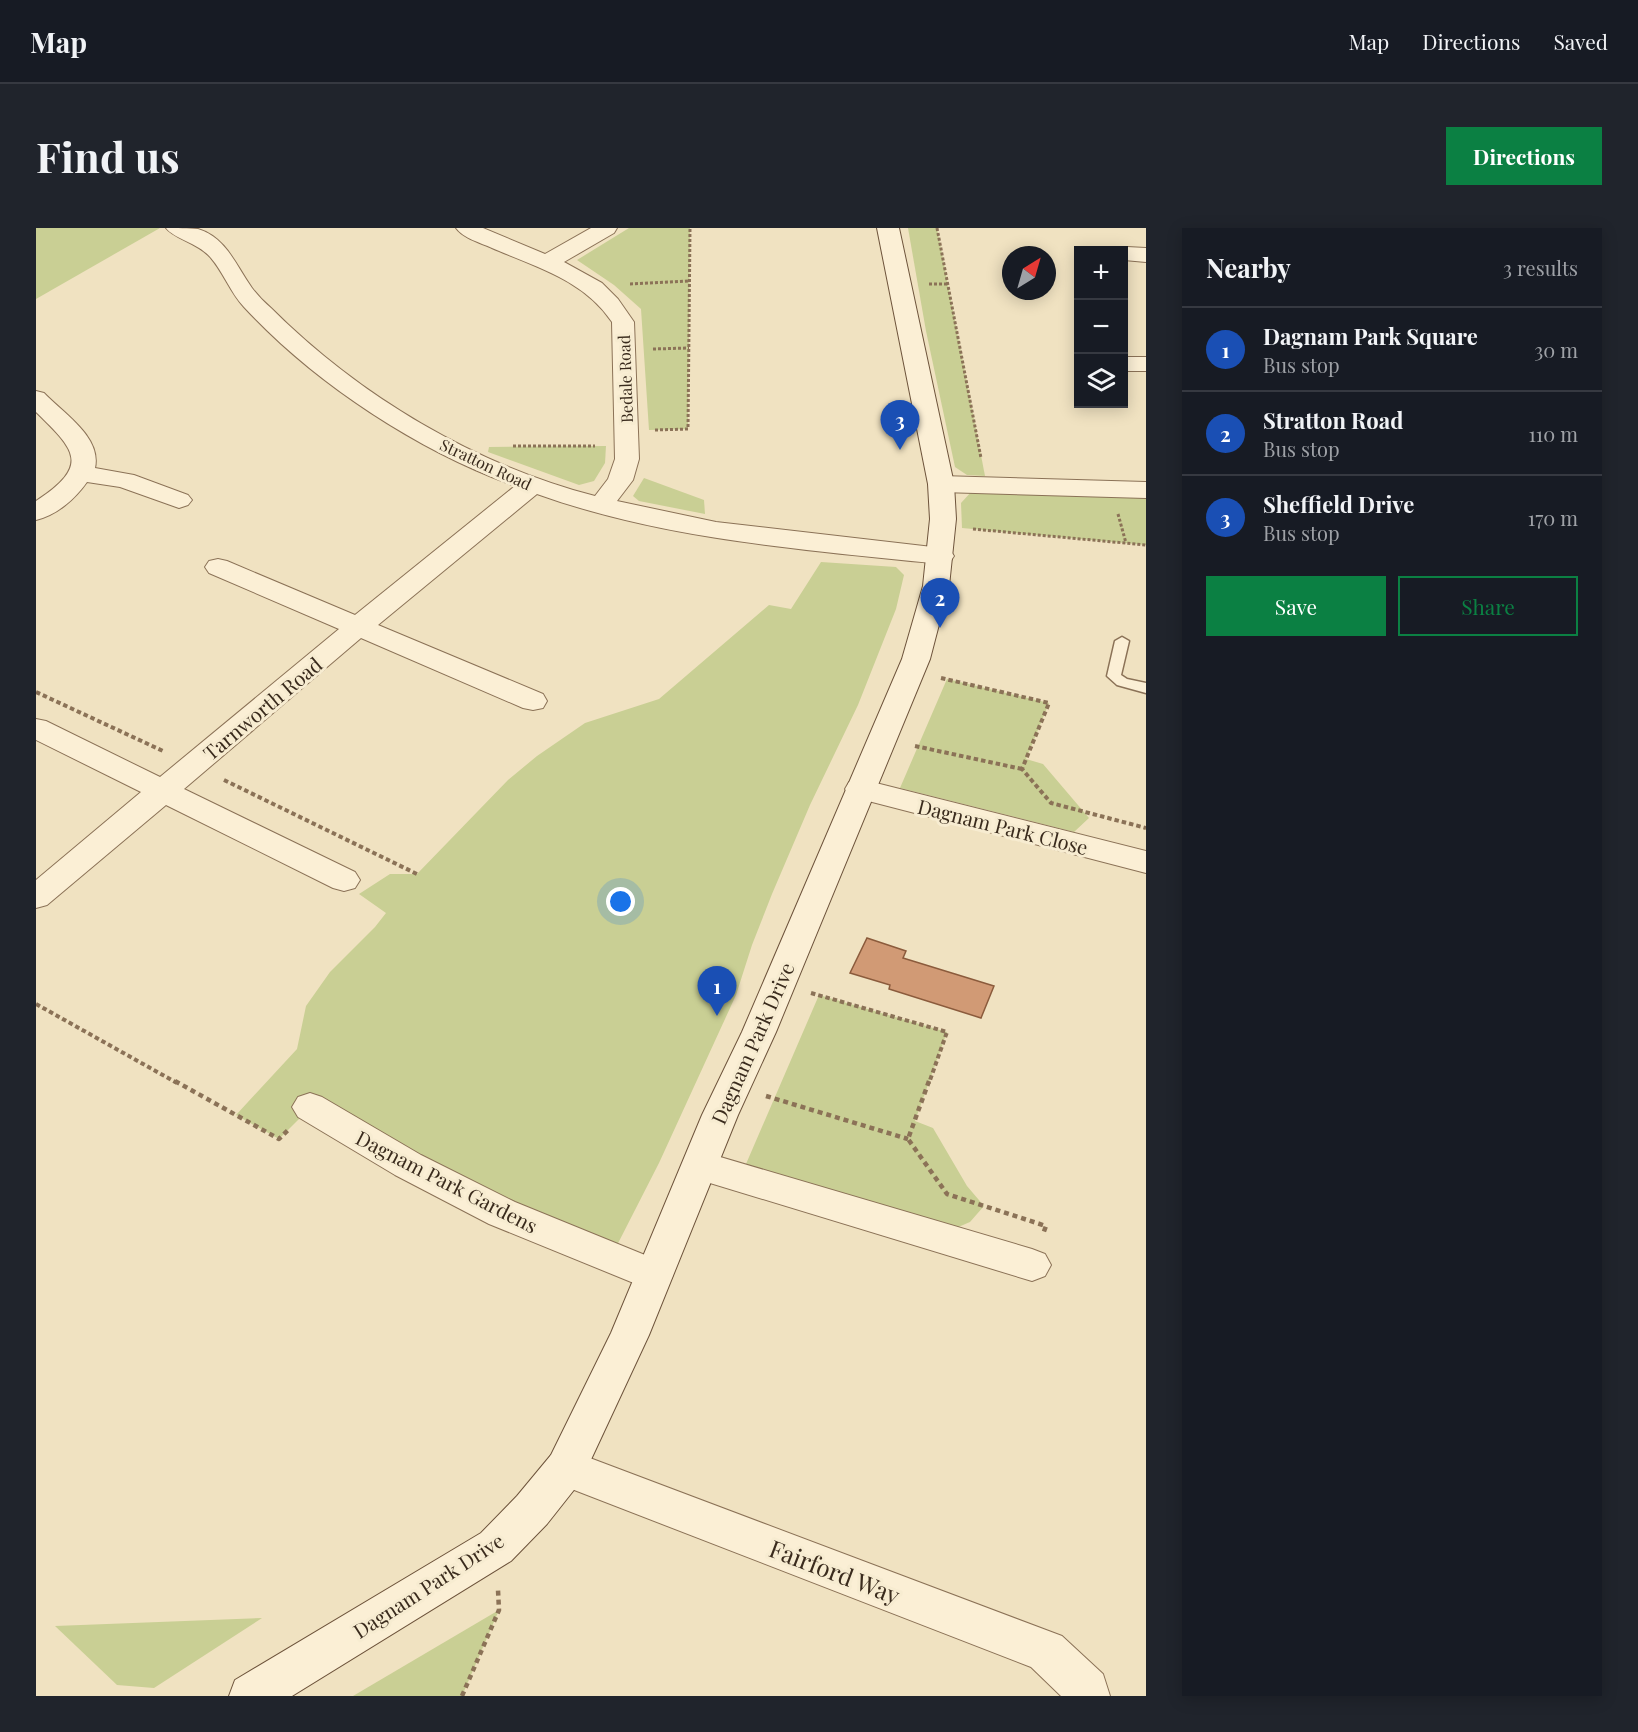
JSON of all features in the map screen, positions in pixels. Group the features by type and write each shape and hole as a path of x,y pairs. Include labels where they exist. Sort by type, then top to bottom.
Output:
{"street":[{"name":"Stratton Road","path":"177,228 212,245 250,300 331,371 368,399 412,429 473,462 531,486 668,522 732,533 942,541"},
{"name":"Bedale Road","path":"467,228 491,242 577,277 616,308 623,322 627,459 620,480 601,506"},
{"path":"546,263 606,228"},
{"name":"Dagnam Park Drive","path":"250,1696 496,1547 532,1510 566,1468 630,1335 733,1086 911,670 929,618 942,541 941,484 888,228"},
{"path":"1128,364 1146,364"},
{"path":"36,512 61,498 81,474 82,449 75,438 37,402"},
{"path":"81,474 126,480 179,500"},
{"path":"941,484 1146,490"},
{"name":"Tarnworth Road","path":"36,897 359,626 531,486"},
{"path":"218,567 533,700"},
{"path":"36,728 344,880"},
{"name":"Dagnam Park Close","path":"860,789 1146,862"},
{"name":"Dagnam Park Gardens","path":"310,1107 408,1166 502,1213 654,1275"},
{"path":"700,1166 1032,1265"},
{"name":"Fairford Way","path":"566,1468 1046,1651 1087,1690 1088,1696"}],"lane":[{"path":"1122,641 1114,676 1122,682 1146,688"}],"path":[{"path":"513,446 627,438 688,429 690,228"},
{"path":"938,228 987,485"},
{"path":"591,287 689,281"},
{"path":"942,541 1146,545"},
{"path":"911,670 1049,703 1022,769"},
{"path":"36,692 193,765 417,874"},
{"path":"882,739 1022,769 1051,803 1146,828"},
{"path":"778,984 947,1032 908,1139"},
{"path":"36,1004 279,1139 310,1107"},
{"path":"733,1086 908,1139 946,1194 1046,1226 1032,1265"},
{"path":"462,1696 499,1610 496,1547"}],"green space":[{"path":"36,228 160,228 36,299"},
{"path":"629,228 690,228 688,429 649,430 641,309 614,285 577,260"},
{"path":"908,228 937,228 985,476 967,475 955,467 926,331"},
{"path":"606,446 605,463 594,481 579,485 488,452 489,447"},
{"path":"644,478 704,500 705,514 639,501 633,496"},
{"path":"972,491 1146,495 1146,545 962,528 961,503"},
{"path":"821,562 896,567 904,575 896,609 858,705 810,805 772,894 736,995 659,1163 611,1257 311,1107 279,1139 236,1115 297,1049 306,1006 330,972 386,913 359,894 390,874 417,874 508,780 537,756 585,723 659,699 769,605 791,609"},
{"path":"947,679 1049,703 1026,759 1043,764 1089,818 1074,832 900,788"},
{"path":"819,995 947,1032 915,1121 933,1128 967,1186 984,1206 970,1222 956,1228 746,1164"},
{"path":"499,1610 462,1696 353,1696"},
{"path":"262,1618 154,1688 117,1685 55,1626"}],"building":[{"path":"867,938 906,951 903,958 994,986 981,1018 889,989 890,985 850,973"}],"place":[{"name":"Sheffield Drive","path":"900,450"},
{"name":"Stratton Road","path":"940,628"},
{"name":"Dagnam Park Square","path":"717,1016"}]}
